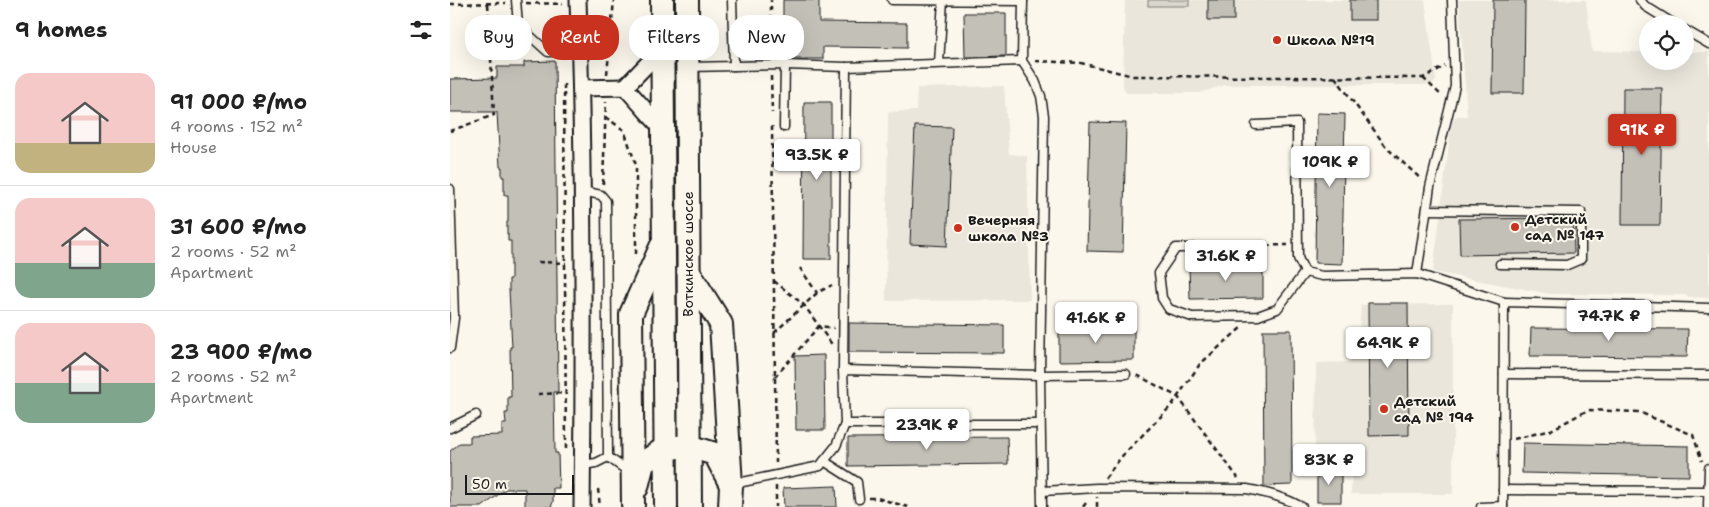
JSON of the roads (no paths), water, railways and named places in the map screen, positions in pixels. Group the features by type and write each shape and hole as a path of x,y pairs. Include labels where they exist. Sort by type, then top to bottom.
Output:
{"main road":[{"name":"Воткинское шоссе","path":"662,0 662,15"},
{"name":"Воткинское шоссе","path":"687,0 690,507"},
{"name":"Воткинское шоссе","path":"662,60 666,507"},
{"path":"633,506 631,314 664,242"},
{"path":"688,271 721,324 731,484 730,507"},
{"path":"633,506 643,462 665,448 689,446 715,454 731,484"}],"street":[{"path":"571,2 573,15"},
{"path":"580,60 582,507"},
{"path":"581,88 625,87 651,60"},
{"path":"625,87 663,130"}],"lane":[{"path":"732,0 734,66"},
{"path":"892,0 1023,1 1022,61 1035,81 1041,96 1044,116 1040,375 1042,507"},
{"path":"939,63 943,0"},
{"path":"1418,274 1430,187 1455,86 1452,0"},
{"path":"1640,0 1645,6 1660,15"},
{"path":"516,2 518,25 542,47"},
{"path":"1694,35 1709,44"},
{"path":"687,68 771,64 846,67 1022,61"},
{"path":"784,127 785,65"},
{"path":"731,484 820,466 836,446 845,424 843,361 846,67"},
{"path":"1256,125 1297,123 1298,258 1305,272"},
{"path":"450,189 454,318 450,348"},
{"path":"582,191 601,195 606,201 608,457"},
{"path":"1427,210 1581,212 1581,259 1567,265 1500,264"},
{"path":"1194,248 1176,248 1159,273 1162,298 1169,308 1192,316 1258,316 1277,309 1305,272"},
{"path":"1305,272 1322,276 1418,274 1504,302 1709,308"},
{"path":"1481,507 1503,507 1504,302"},
{"path":"843,370 1040,375 1126,374"},
{"path":"1504,374 1709,375"},
{"path":"450,428 476,415"},
{"path":"845,424 1040,424"},
{"path":"583,466 596,463 608,457"},
{"path":"608,457 633,474"},
{"path":"824,461 857,482 859,499"},
{"path":"1708,502 1709,468"},
{"path":"1042,491 1097,488 1247,489 1270,493 1302,507"},
{"path":"1503,490 1708,491"}],"place":[{"name":"Школа №19","path":"1277,40"},
{"name":"Детский сад № 147","path":"1515,227"},
{"name":"Вечерняя школа №3","path":"958,228"},
{"name":"Детский сад № 194","path":"1384,409"}]}
